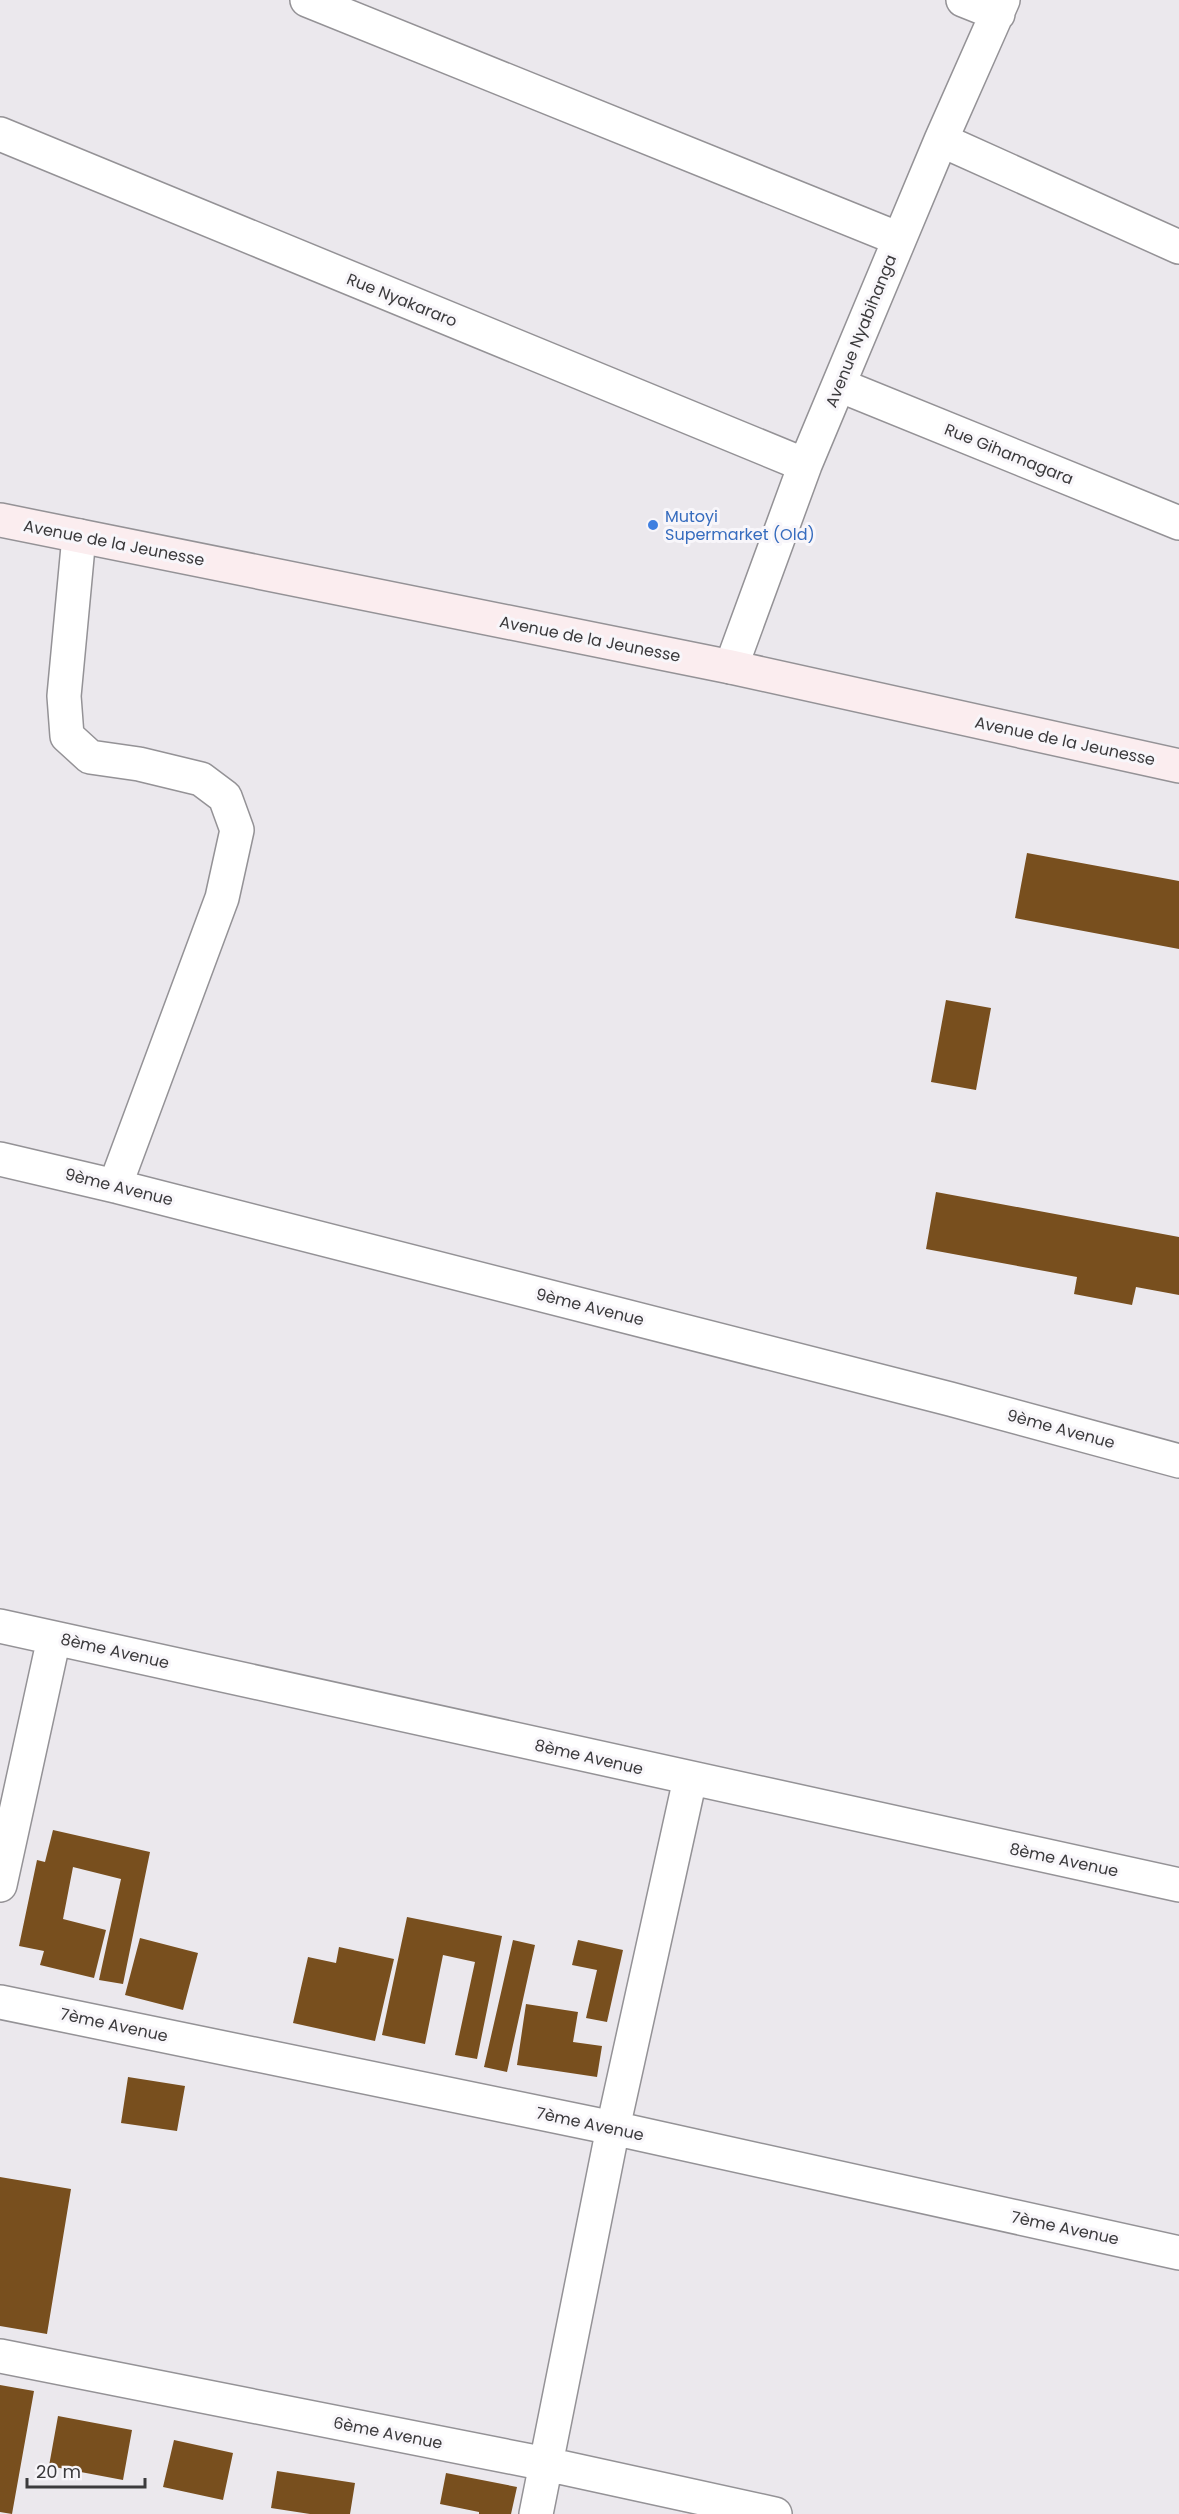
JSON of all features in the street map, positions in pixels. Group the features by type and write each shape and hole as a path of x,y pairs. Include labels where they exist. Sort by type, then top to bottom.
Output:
{"street":[{"path":"308,0 899,239"},
{"path":"963,0 1001,7"},
{"name":"Avenue Nyabihanga","path":"731,667 805,465 941,140 1001,7"},
{"name":"Rue Nyakararo","path":"0,134 805,465"},
{"path":"941,140 1179,247"},
{"name":"Rue Gihamagara","path":"839,385 1179,523"},
{"name":"Avenue de la Jeunesse","path":"0,520 731,667 1179,766"},
{"path":"79,536 63,696 67,736 90,757 139,764 201,779 225,797 237,830 222,898 115,1186"},
{"name":"9ème Avenue","path":"0,1159 115,1186 939,1396 1179,1461"},
{"name":"8ème Avenue","path":"0,1626 1179,1885"},
{"path":"0,1885 54,1638"},
{"path":"536,2514 613,2128 690,1779"},
{"name":"7ème Avenue","path":"0,2002 613,2128 1179,2253"},
{"name":"6ème Avenue","path":"0,2356 546,2464 775,2514"}],"building":[{"path":"1027,853 1179,881 1179,949 1015,918"},
{"path":"946,1000 991,1008 976,1090 931,1082"},
{"path":"936,1192 1179,1237 1179,1295 1136,1287 1132,1305 1074,1294 1077,1277 926,1249"},
{"path":"53,1830 150,1852 123,1984 99,1980 121,1879 73,1867 63,1919 106,1930 94,1978 40,1965 44,1951 19,1946 37,1860 45,1862"},
{"path":"407,1917 502,1936 477,2059 455,2055 475,1962 443,1955 425,2044 382,2035"},
{"path":"140,1938 198,1953 183,2010 125,1995"},
{"path":"513,1940 535,1945 507,2072 484,2067"},
{"path":"578,1940 623,1950 607,2022 586,2018 597,1970 572,1965"},
{"path":"339,1947 394,1959 375,2041 293,2023 308,1957 336,1963"},
{"path":"526,2004 578,2012 573,2042 602,2046 597,2077 517,2065"},
{"path":"128,2077 185,2086 177,2131 121,2123"},
{"path":"0,2177 71,2189 47,2334 0,2326"},
{"path":"0,2385 34,2391 12,2514 0,2512"},
{"path":"58,2416 132,2430 123,2480 49,2466"},
{"path":"174,2440 233,2453 223,2500 163,2487"},
{"path":"277,2471 355,2483 350,2514 310,2514 271,2508"},
{"path":"446,2473 517,2487 511,2514 479,2514 479,2512 440,2504"}],"place":[{"name":"Mutoyi Supermarket (Old)","path":"653,525"}]}
